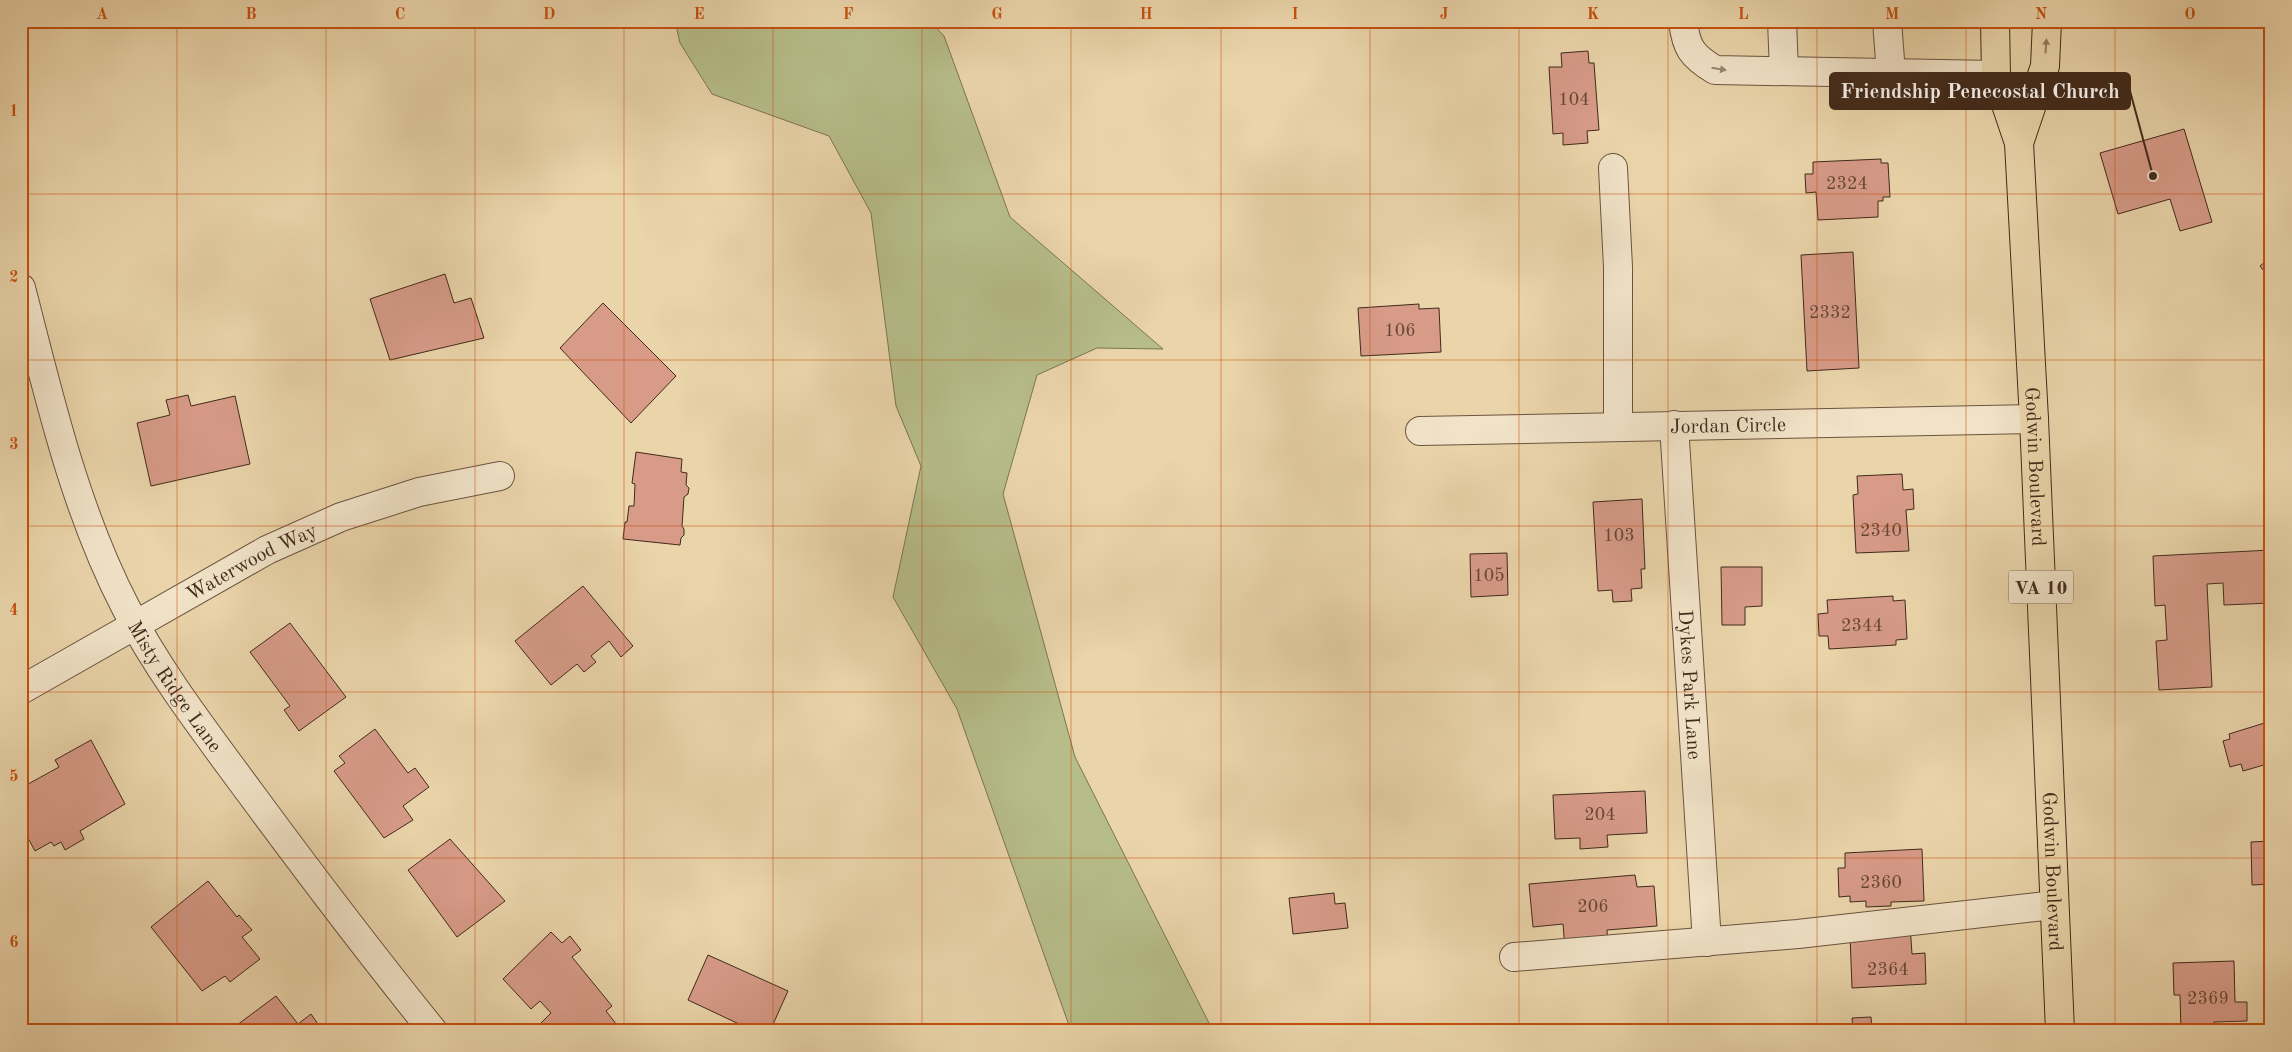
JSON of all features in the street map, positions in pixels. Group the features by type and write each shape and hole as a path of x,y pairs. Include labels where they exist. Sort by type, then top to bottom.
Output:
{"main road":[{"name":"VA 10","path":"1976,21 1996,75"},
{"name":"Godwin Boulevard","path":"1995,21 1996,75 2019,144 2034,419 2060,1031"},
{"name":"Godwin Boulevard","path":"2019,144 2045,66 2047,21"}],"street":[{"path":"1782,21 1784,71"},
{"path":"1887,21 1891,73"},
{"path":"1684,30 1695,58 1715,70 1996,75"},
{"path":"1613,168 1618,268 1618,427"},
{"name":"Misty Ridge Lane","path":"21,288 51,404 89,528 135,625 178,696 352,930 433,1031"},
{"name":"Jordan Circle","path":"1420,432 1674,425 2034,419"},
{"name":"Dykes Park Lane","path":"1674,425 1707,942"},
{"name":"Waterwood Way","path":"21,690 267,550 341,517 419,492 500,476"},
{"path":"1514,957 1707,942 2054,905"}],"green space":[{"path":"675,21 930,21 944,36 1010,217 1163,349 1097,348 1037,375 1003,494 1075,757 1213,1031 1071,1031 957,709 893,597 921,466 896,406 871,213 829,136 712,94 680,43"}],"building":[{"path":"1588,51 1589,63 1594,63 1599,130 1587,131 1588,143 1563,145 1563,133 1553,134 1549,67 1562,67 1561,53"},
{"path":"2184,129 2212,222 2180,231 2170,199 2118,214 2100,153"},
{"path":"1881,159 1881,163 1888,163 1890,197 1883,197 1883,201 1878,201 1878,217 1818,220 1816,192 1806,193 1805,174 1813,174 1813,162"},
{"path":"1853,252 1859,368 1807,371 1801,255"},
{"path":"2271,257 2271,280 2260,266"},
{"path":"445,274 454,303 471,298 484,338 390,360 370,299"},
{"path":"603,303 676,376 631,423 560,348"},
{"path":"1419,304 1419,309 1439,308 1441,352 1361,356 1358,308"},
{"path":"188,395 191,406 235,396 250,464 151,486 137,423 170,415 166,400"},
{"path":"636,452 682,459 681,472 687,473 686,485 689,488 688,494 684,497 682,526 684,535 681,538 680,545 623,539 629,506 634,506 635,484 632,483"},
{"path":"1902,474 1903,490 1913,489 1914,509 1906,510 1909,551 1856,553 1853,495 1858,494 1857,476"},
{"path":"1642,499 1645,569 1641,569 1642,588 1631,589 1632,601 1613,602 1612,590 1598,591 1593,502"},
{"path":"2271,550 2271,603 2224,605 2223,583 2207,584 2212,687 2159,690 2156,641 2167,640 2165,605 2155,606 2153,556"},
{"path":"1507,553 1508,595 1471,597 1470,554"},
{"path":"1721,567 1762,567 1762,606 1745,607 1745,625 1722,625"},
{"path":"583,586 633,646 621,657 609,641 591,656 596,662 584,672 577,664 551,685 515,641"},
{"path":"1893,596 1893,601 1905,600 1907,639 1896,640 1896,645 1829,649 1828,636 1819,636 1818,614 1828,613 1827,600"},
{"path":"290,623 346,697 299,731 284,710 290,706 250,652"},
{"path":"2271,721 2271,763 2243,771 2241,764 2230,767 2223,741 2230,739 2229,734"},
{"path":"375,729 408,773 415,768 429,787 403,806 413,820 384,838 334,771 345,763 339,756"},
{"path":"91,740 125,804 80,831 84,839 65,850 61,842 54,846 51,842 35,851 21,825 21,788 59,767 55,760"},
{"path":"1645,791 1647,833 1607,835 1608,847 1580,849 1580,838 1555,839 1553,795"},
{"path":"450,839 505,901 457,937 408,870"},
{"path":"2271,841 2271,884 2252,885 2251,842"},
{"path":"1922,849 1924,901 1891,902 1891,906 1866,907 1866,901 1850,902 1850,896 1839,897 1838,868 1845,868 1845,853"},
{"path":"1635,875 1637,887 1654,886 1657,926 1607,930 1608,946 1565,949 1563,924 1533,927 1529,884"},
{"path":"208,881 237,917 239,915 252,930 242,937 260,959 230,982 225,976 202,991 151,927"},
{"path":"1334,893 1335,904 1345,903 1348,928 1293,934 1289,898"},
{"path":"1910,925 1912,954 1925,953 1926,984 1852,988 1850,935"},
{"path":"551,932 562,943 570,936 581,950 572,957 612,1006 606,1011 617,1025 610,1031 547,1031 540,1024 551,1013 540,1001 531,1009 503,979"},
{"path":"708,955 788,991 770,1031 736,1031 739,1024 688,1000"},
{"path":"2234,961 2235,1002 2247,1002 2247,1021 2214,1022 2215,1031 2181,1031 2180,995 2174,995 2173,963"},
{"path":"276,996 298,1024 311,1014 320,1027 317,1031 235,1031 233,1028"},
{"path":"1871,1017 1872,1031 1838,1031 1853,1030 1852,1018"},
{"path":"1929,1028 1929,1031 1879,1031"}],"place":[{"name":"Friendship Penecostal Church","path":"2153,176"}]}
